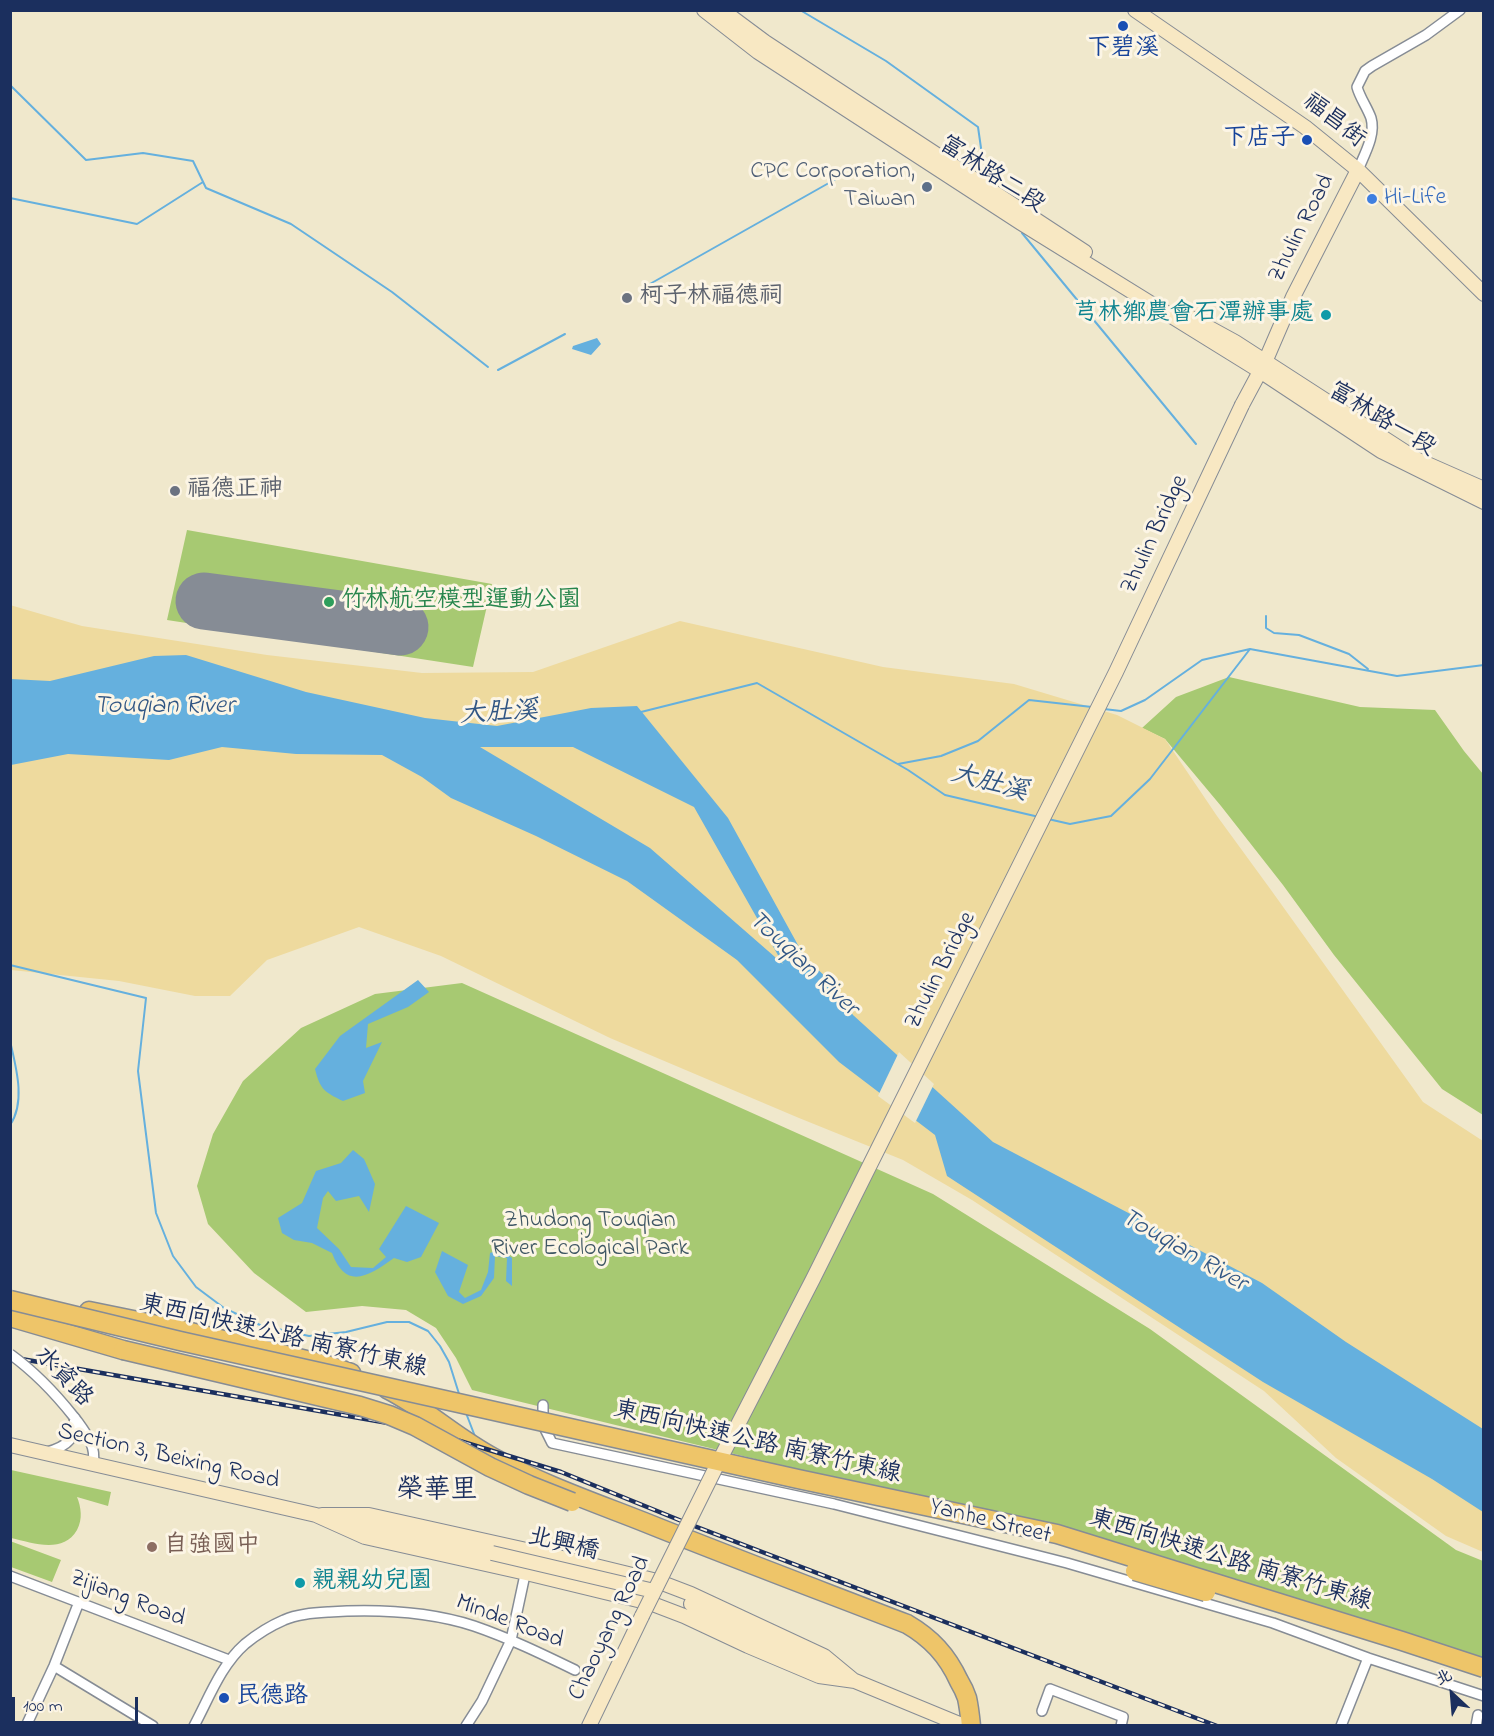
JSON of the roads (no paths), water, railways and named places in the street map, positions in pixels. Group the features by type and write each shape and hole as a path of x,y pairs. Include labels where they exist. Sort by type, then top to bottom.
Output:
{"highway":[{"path":"10,1298 40,1301 182,1330 327,1365 365,1378 395,1393 454,1435 493,1458 707,1551"},
{"name":"東西向快速公路 南寮竹東線","path":"10,1298 410,1392 798,1479 1058,1534 1484,1668"},
{"name":"東西向快速公路 南寮竹東線","path":"10,1312 443,1411 1055,1546 1298,1620 1484,1680"},
{"path":"10,1317 123,1350 360,1406 389,1415 529,1485 906,1624 921,1632 945,1655 967,1696 971,1725"}],"main road":[{"name":"富林路二段","path":"704,10 758,52 1154,297 1235,342 1263,366"},
{"name":"富林路二段","path":"722,10 963,178"},
{"name":"福昌街","path":"1135,10 1281,109 1358,170 1484,294"},
{"name":"Zhulin Road","path":"1242,405 1263,366 1293,297 1358,170"},
{"name":"富林路一段","path":"1263,366 1416,459 1484,489"},
{"name":"富林路一段","path":"1263,366 1381,451 1484,502"},
{"name":"Zhulin Bridge","path":"674,1553 813,1280 1116,672 1242,405"},
{"name":"Section 3, Beixing Road","path":"10,1445 316,1515 365,1537 526,1573 654,1592"},
{"name":"Section 3, Beixing Road","path":"316,1515 369,1515 531,1551 654,1592"},
{"name":"北興橋","path":"316,1515 492,1553 654,1592 689,1603 747,1633 855,1681"},
{"name":"Chaoyang Road","path":"589,1725 674,1553"},
{"path":"654,1592 684,1616 748,1646 819,1676 855,1681 964,1725"},
{"path":"654,1592 691,1594 824,1656 855,1681"}],"street":[{"path":"1358,170 1371,137 1372,125 1371,117 1359,94 1357,87 1359,80 1372,66 1426,35 1460,10"},
{"name":"水資路","path":"10,1354 32,1370 74,1417 93,1447 93,1464"},
{"name":"Yanhe Street","path":"543,1405 543,1425 552,1443 834,1504 1057,1560 1273,1623 1368,1658 1484,1696"},
{"path":"44,1453 59,1448 70,1439 75,1431 74,1417"},
{"path":"466,1725 482,1701 511,1640 531,1551"},
{"name":"Zijiang Road","path":"10,1576 229,1660"},
{"path":"26,1725 54,1666 79,1602"},
{"name":"Minde Road","path":"194,1725 229,1660 245,1644 285,1619 312,1613 391,1611 436,1616 474,1626 511,1640 575,1670"},
{"path":"1341,1725 1368,1658"},
{"path":"54,1666 153,1725"},
{"path":"1042,1711 1050,1689 1123,1717 1120,1725"},
{"path":"1476,1725 1478,1715"}],"water":[{"path":"597,338 601,344 591,355 572,349 573,346"},
{"name":"Touqian River","path":"186,655 306,692 425,718 497,726 591,708 637,706 728,818 804,956 836,987 853,1015 993,1142 1262,1283 1346,1342 1483,1429 1483,1512 1432,1479 1263,1382 947,1176 935,1135 839,1062 737,960 627,881 536,836 451,798 422,777 382,755 296,754 222,747 169,760 68,754 11,765 11,679 50,681 154,656","holes":["480,747 573,747 694,807 783,964 650,848"]},
{"path":"418,980 429,992 408,1007 368,1024 366,1048 382,1042 363,1081 365,1093 343,1101 327,1092 321,1086 315,1069 340,1036"},
{"path":"353,1150 364,1159 375,1184 369,1212 359,1196 336,1201 328,1191 323,1198 317,1228 339,1249 351,1267 373,1268 386,1257 379,1249 406,1206 439,1223 421,1257 407,1262 394,1258 367,1274 351,1276 338,1265 332,1253 312,1243 294,1240 282,1233 278,1218 302,1203 316,1171 341,1163"},
{"path":"501,1249 512,1258 512,1286 506,1281 507,1258 495,1256 494,1278 481,1296 463,1304 448,1296 435,1272 442,1251 468,1265 459,1292 465,1298 481,1290 488,1272 490,1253"}],"waterway":[{"path":"800,10 886,61 978,127 983,162"},
{"path":"10,85 86,160 143,153 193,161 206,188 291,224 392,292 488,367"},
{"path":"641,289 843,175 906,167"},
{"path":"10,198 137,224 203,182"},
{"path":"1022,233 1196,444"},
{"path":"498,370 565,334"},
{"path":"1266,616 1266,628 1274,633 1299,635 1349,654 1368,669"},
{"path":"1104,709 1121,711 1145,700 1202,660 1250,649"},
{"name":"大肚溪","path":"1048,819 1070,824 1111,816 1150,779 1250,649 1397,676 1484,665"},
{"name":"大肚溪","path":"641,712 757,683 908,770 945,795 1039,817"},
{"path":"898,764 941,756 978,741 1029,700 1092,707"},
{"path":"10,965 146,998 138,1071 156,1213 173,1256 196,1287 224,1308 260,1325 309,1336 346,1332 387,1322 409,1322 428,1331 440,1346 449,1362 460,1397"},
{"path":"10,1041 19,1095 18,1106 10,1125"},
{"path":"466,1413 476,1439"}],"railway":[{"path":"10,1357 388,1423 460,1441 561,1472 689,1524 1217,1726"}],"place":[{"name":"下碧溪","path":"1123,26"},
{"name":"下店子","path":"1307,140"},
{"name":"CPC Corporation, Taiwan","path":"927,187"},
{"name":"Hi-Life","path":"1372,199"},
{"name":"柯子林福德祠","path":"627,298"},
{"name":"芎林鄉農會石潭辦事處","path":"1326,315"},
{"name":"福德正神","path":"175,491"},
{"name":"竹林航空模型運動公園","path":"329,602"},
{"name":"自強國中","path":"152,1547"},
{"name":"親親幼兒園","path":"300,1583"},
{"name":"民德路","path":"224,1698"}],"district":[{"name":"榮華里","path":"437,1493"}],"park label":[{"name":"Zhudong Touqian River Ecological Park","path":"590,1236"}]}
